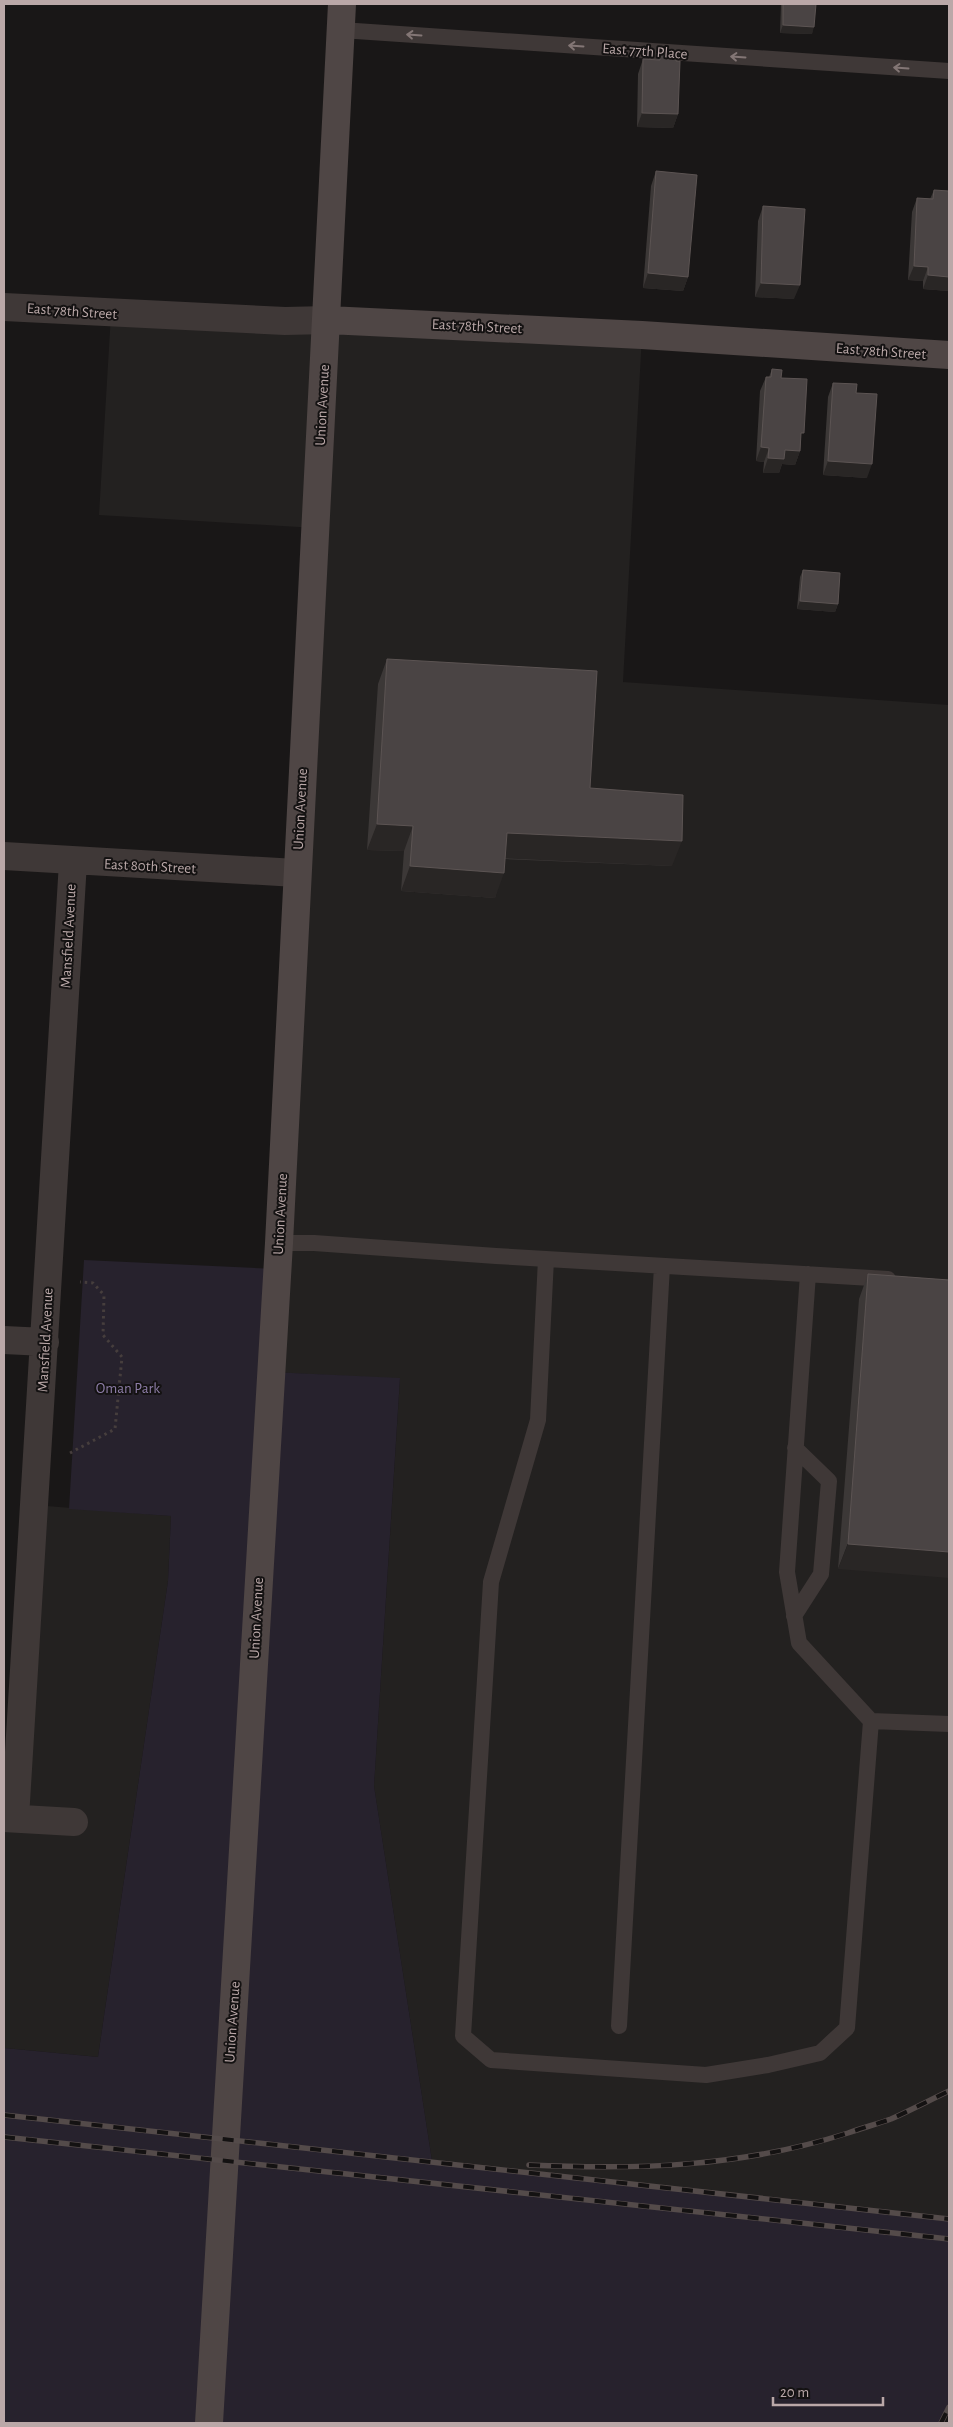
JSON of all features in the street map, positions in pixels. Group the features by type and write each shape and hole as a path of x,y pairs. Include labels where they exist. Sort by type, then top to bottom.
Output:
{"main road":[{"name":"Union Avenue","path":"209,2423 211,2359 279,1243 296,873 328,320 342,4"},
{"name":"East 78th Street","path":"328,320 642,335 949,355"}],"street":[{"name":"East 78th Street","path":"4,307 275,321 328,320"},
{"name":"East 80th Street","path":"4,856 73,862 296,873"},
{"name":"Mansfield Avenue","path":"9,1818 45,1342 73,862"},
{"path":"4,1340 45,1342"},
{"path":"9,1818 74,1822"}],"lane":[{"name":"East 77th Place","path":"341,30 949,71"},
{"path":"279,1243 314,1243 902,1280"},
{"path":"546,1259 538,1420 491,1582 462,2036 491,2060 706,2074 768,2065 820,2053 847,2028 871,1720"},
{"path":"619,2026 662,1266"},
{"path":"808,1274 787,1572 798,1643 871,1720 949,1724"},
{"path":"794,1616 821,1574 829,1481 795,1448"}],"path":[{"path":"64,1456 115,1429 122,1357 103,1335 104,1295 93,1283 74,1281"}],"shaded area":[{"path":"111,314 642,335 623,682 949,705 949,2219 432,2161 374,1786 400,1379 271,1372 315,528 99,515"},
{"path":"34,1505 171,1516 168,1581 98,2057 4,2048 4,1818"}],"green space":[{"name":"Oman Park","path":"84,1260 276,1269 271,1372 400,1378 374,1786 432,2161 949,2219 949,2406 940,2423 4,2423 4,2048 98,2057 168,1581 171,1516 69,1509"}],"building":[{"path":"783,4 816,4 814,27 783,25"},
{"path":"660,52 676,53 676,61 680,61 678,114 642,113 643,59 660,60"},
{"path":"656,171 697,175 688,277 648,273"},
{"path":"934,190 949,191 949,277 928,275 928,267 914,266 917,198 933,199"},
{"path":"763,206 805,209 800,285 761,283"},
{"path":"772,369 782,370 781,378 807,379 804,433 801,433 800,451 785,450 784,459 768,458 769,448 761,447 766,377 771,377"},
{"path":"833,383 857,384 856,393 877,394 872,464 828,461"},
{"path":"803,570 840,573 838,604 800,601"},
{"path":"387,659 597,671 590,788 683,795 682,841 507,833 504,873 410,866 413,826 377,824"},
{"path":"868,1274 949,1280 949,1552 848,1544"}],"railway":[{"path":"529,2165 650,2166 690,2164 769,2153 808,2144 886,2121 949,2091"},
{"path":"4,2115 949,2219"},
{"path":"4,2137 949,2239"},
{"path":"941,2423 949,2407"}]}
